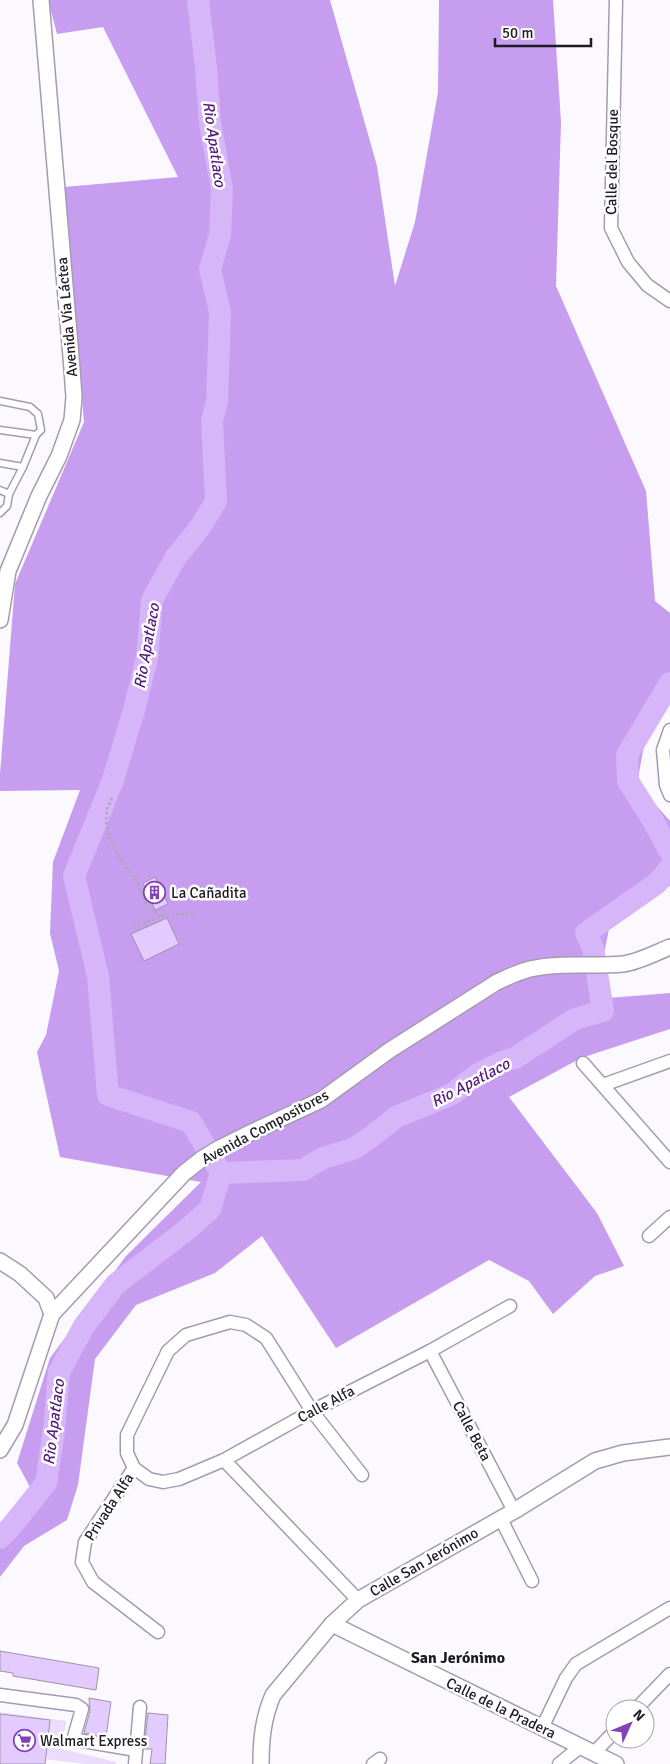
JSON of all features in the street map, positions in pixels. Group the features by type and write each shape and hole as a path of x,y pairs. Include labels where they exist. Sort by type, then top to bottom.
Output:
{"street":[{"name":"Avenida Vía Láctea","path":"0,620 4,570 59,456 74,412 41,0"},
{"name":"Calle del Bosque","path":"616,0 611,228 628,262 647,286 670,301"},
{"path":"670,730 666,755 666,786 670,795"},
{"name":"Avenida Compositores","path":"0,1450 15,1425 52,1314 184,1173 203,1158 272,1122 320,1100 390,1050 497,982 528,969 546,966 624,964 640,960 670,947"},
{"path":"603,1085 670,1060"},
{"path":"583,1064 670,1162"},
{"path":"649,1236 670,1218"},
{"path":"0,1261 20,1274 46,1298 52,1314"},
{"path":"430,1351 510,1306"},
{"path":"134,1468 127,1453 127,1435 168,1351 186,1335 230,1322 246,1326 266,1338 312,1411 362,1475"},
{"name":"Calle Alfa","path":"134,1468 149,1479 163,1482 179,1479 224,1460 312,1411 430,1351"},
{"name":"Calle Beta","path":"430,1351 508,1515 532,1581"},
{"name":"Calle San Jerónimo","path":"261,1764 262,1736 268,1706 273,1695 332,1624 358,1600 508,1515 594,1461 623,1452 670,1447"},
{"path":"224,1460 358,1600"},
{"name":"Privada Alfa","path":"134,1468 85,1542 82,1562 93,1582 158,1632"},
{"path":"542,1728 566,1678 576,1664 670,1608"},
{"name":"Calle de la Pradera","path":"332,1624 616,1764"},
{"path":"646,1699 670,1674"},
{"path":"0,1695 76,1705 82,1709 74,1737 77,1740 136,1750"},
{"path":"135,1764 140,1707"},
{"path":"559,1764 587,1750 605,1738"}],"lane":[{"path":"0,401 30,407 38,414 41,430 36,435 9,494 7,506 0,513"},
{"path":"0,430 36,435"},
{"path":"0,463 23,467"},
{"path":"0,490 9,494"}],"path":[{"path":"112,798 107,808 106,822 109,837 120,860 137,881 147,907 161,916"},
{"path":"134,928 161,916 193,913"}],"shaded area":[{"path":"48,0 330,0 377,166 395,286 415,222 438,92 439,0 553,0 561,122 556,286 646,491 655,601 670,613 670,693 651,707 637,784 670,821 670,886 612,914 595,999 670,993 670,1029 581,1058 509,1097 597,1213 624,1266 595,1276 553,1314 529,1281 489,1260 336,1348 262,1236 215,1273 136,1305 95,1359 78,1485 67,1520 24,1546 0,1577 0,1524 31,1489 17,1463 50,1358 126,1256 201,1182 60,1157 37,1052 46,1035 59,971 50,933 53,862 80,790 0,791 15,584 84,422 64,187 178,177 103,27 57,34"},
{"path":"0,1712 66,1721 62,1749 116,1762 116,1764 85,1764 45,1759 0,1716"}],"building":[{"name":"La Cañadita","path":"155,877 168,904 155,910 143,883"},
{"path":"167,918 179,944 144,961 131,934"},
{"path":"0,1651 99,1668 96,1690 13,1676 13,1673 0,1671"},
{"path":"89,1698 111,1702 106,1737 84,1733 90,1711"},
{"path":"148,1713 168,1715 165,1764 150,1764 152,1749 144,1749"},
{"name":"Walmart Express","path":"0,1714 50,1720 45,1764 0,1764"}],"waterway":[{"name":"Rio Apatlaco","path":"0,1538 46,1483 54,1430 59,1372 84,1326 116,1284 189,1228 210,1209 221,1173 191,1122 108,1095 98,976 74,876 113,780 134,710 147,658 152,600 176,557 201,526 216,501 212,421 217,401 220,312 210,269 220,235 222,189 210,123 198,0"},
{"path":"670,683 627,755 628,781 670,852"},
{"name":"Rio Apatlaco","path":"221,1173 303,1170 323,1158 353,1149 396,1117 452,1094 478,1074 504,1061 515,1058 575,1019 603,1011 593,948 586,933 656,884 670,868"}],"place":[{"name":"La Cañadita","path":"155,893"},
{"name":"Walmart Express","path":"24,1741"}],"district":[{"name":"San Jerónimo","path":"458,1657"}]}
